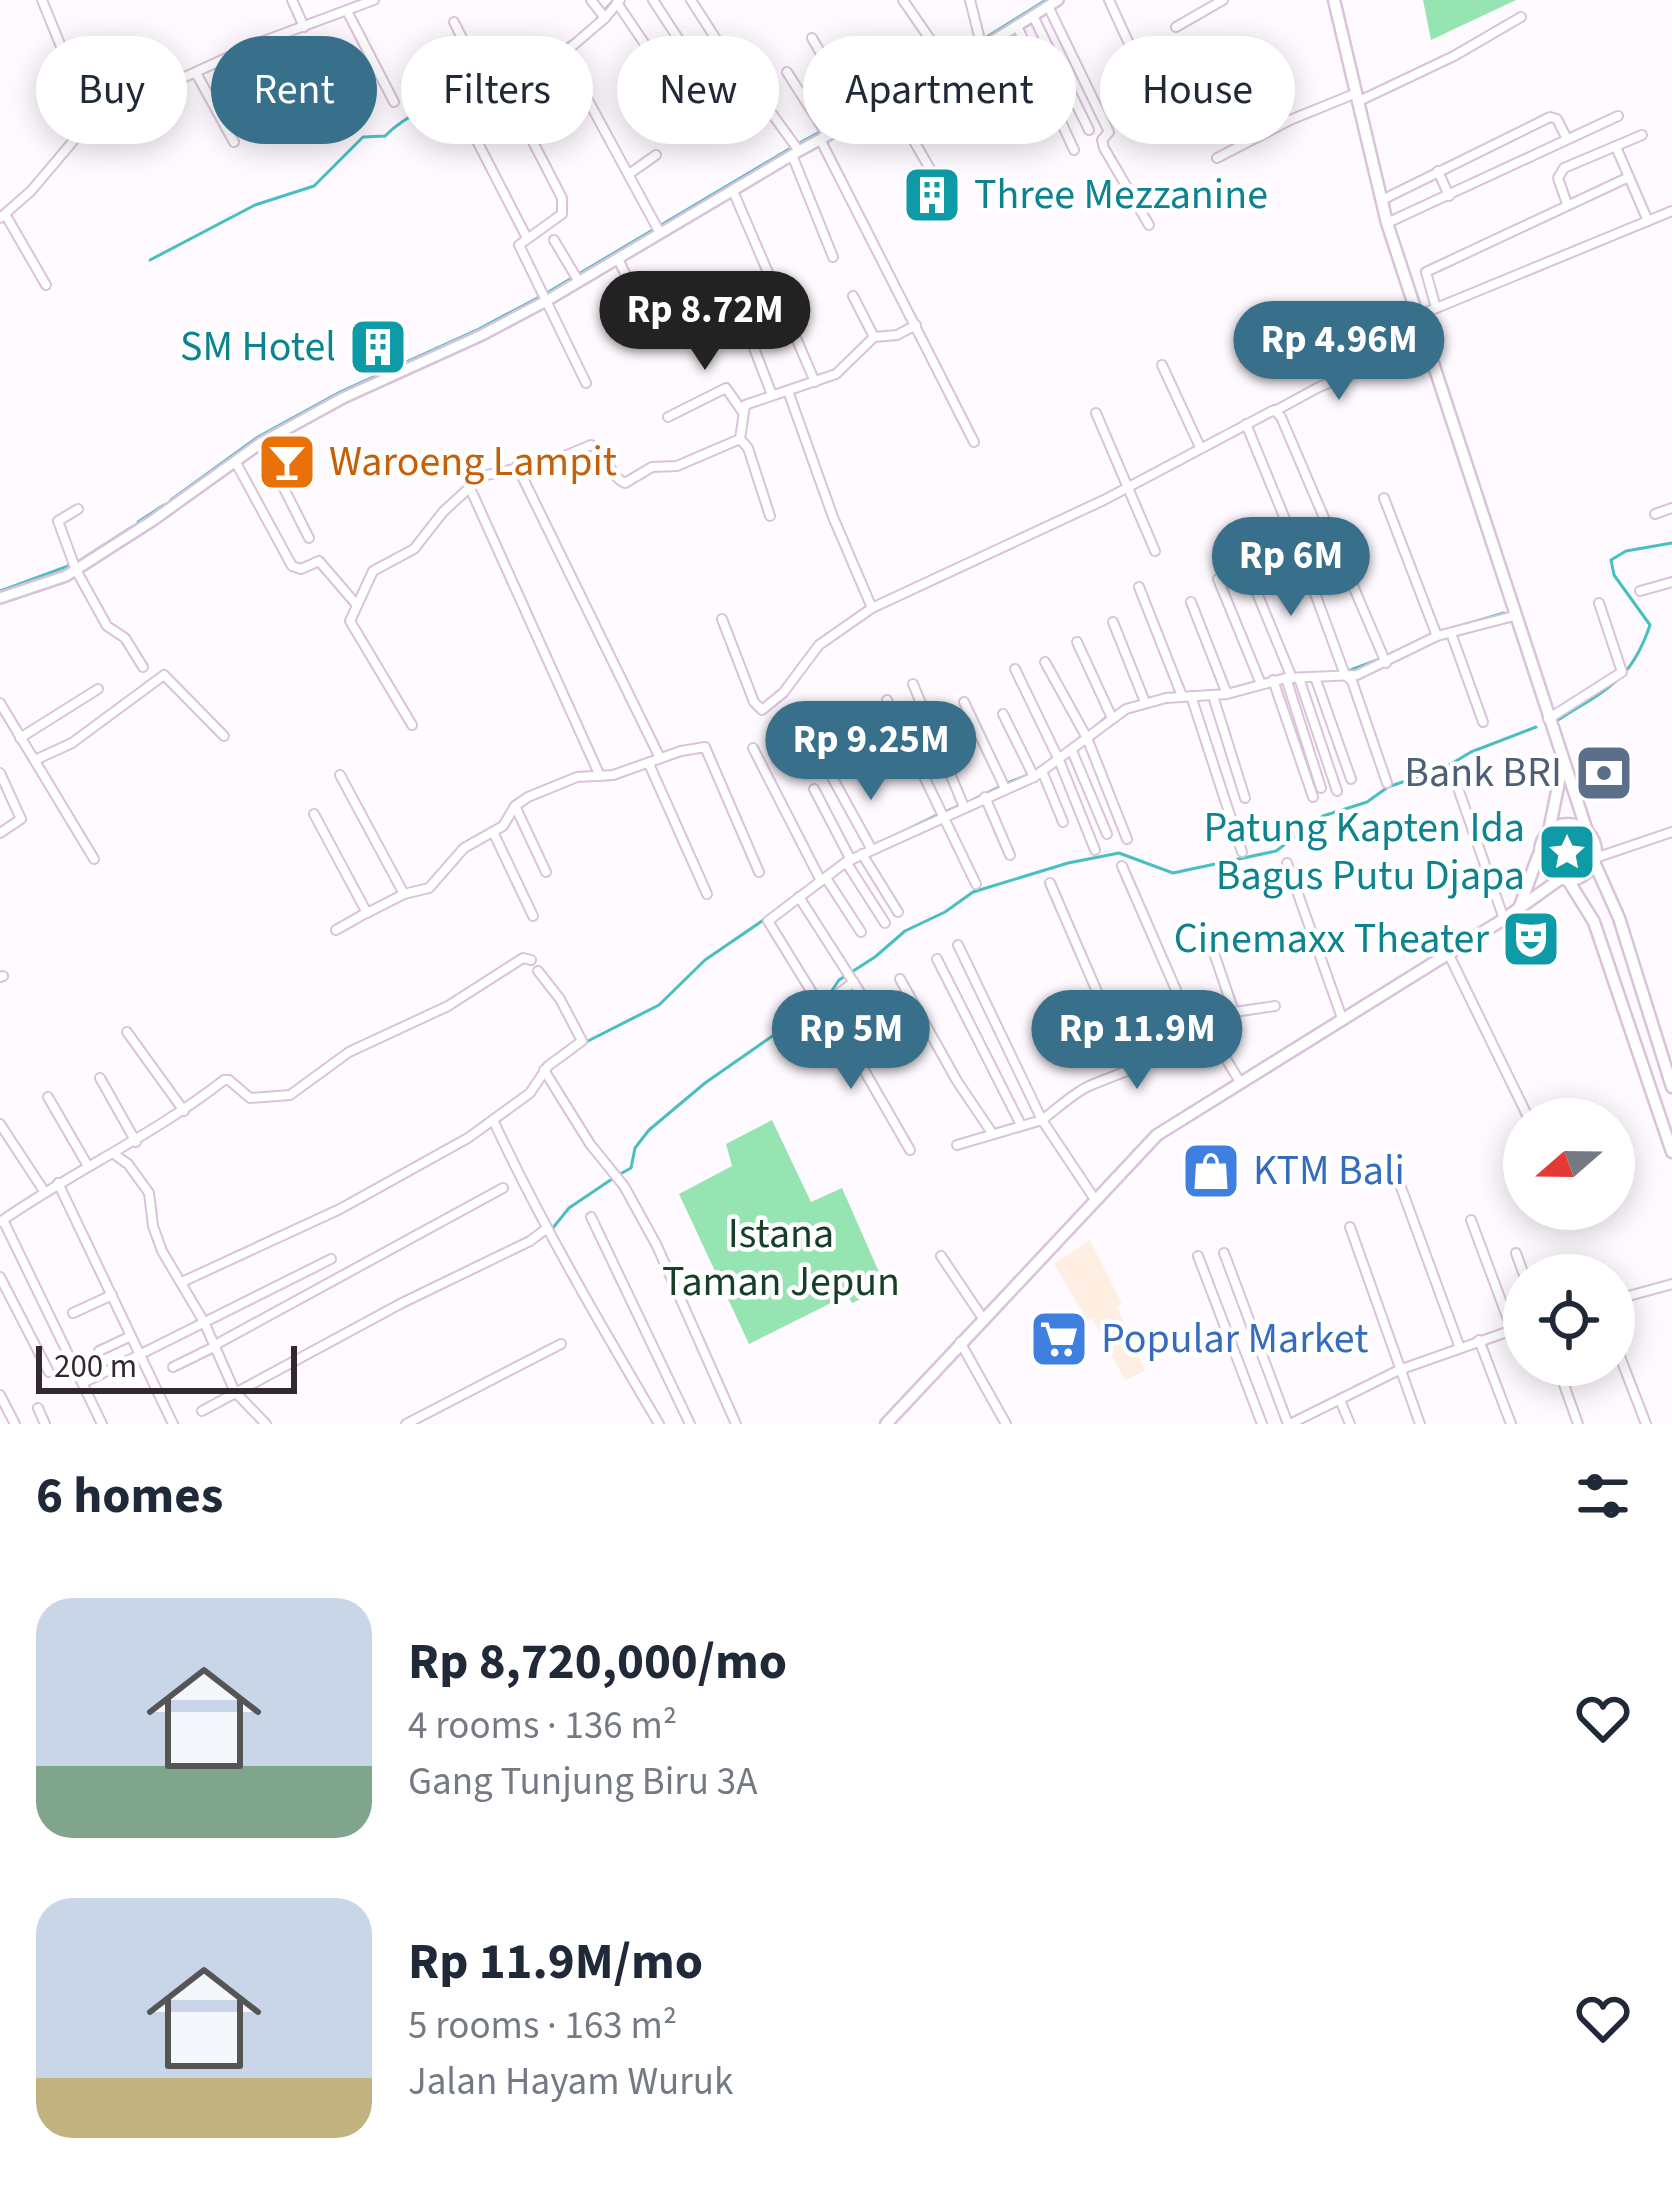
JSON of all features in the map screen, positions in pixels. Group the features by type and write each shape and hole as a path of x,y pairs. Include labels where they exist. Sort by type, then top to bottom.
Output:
{"main road":[{"path":"1334,0 1387,223 1672,1087"},
{"path":"1519,909 1549,831 1562,764"},
{"path":"1549,831 1564,824 1587,831"},
{"path":"1540,849 1547,870 1583,898 1598,932 1672,1152"},
{"path":"886,1424 1156,1135 1248,1082 1564,879 1582,876 1595,857"}],"street":[{"path":"42,0 57,36"},
{"path":"292,0 304,27"},
{"path":"280,36 374,0"},
{"path":"591,0 603,15"},
{"path":"653,0 677,36"},
{"path":"691,0 715,36"},
{"path":"903,0 928,36"},
{"path":"970,0 979,36"},
{"path":"1108,0 1125,36"},
{"path":"1176,27 1223,0"},
{"path":"641,36 618,1 563,54 657,229"},
{"path":"994,36 1053,3 1109,132 1103,145 1149,225"},
{"path":"347,11 394,102"},
{"path":"1033,16 1089,130"},
{"path":"1217,158 1454,56 1521,17"},
{"path":"454,22 484,82 503,83 565,205 556,220 519,245 586,382"},
{"path":"1017,26 1074,150"},
{"path":"187,77 211,65"},
{"path":"787,72 803,98"},
{"path":"196,73 211,100"},
{"path":"1387,223 1618,116"},
{"path":"1382,200 1550,117 1557,118 1568,139"},
{"path":"779,125 796,150 833,257"},
{"path":"1567,205 1559,183 1561,171 1642,135"},
{"path":"46,284 2,216 70,144"},
{"path":"479,144 526,236"},
{"path":"0,598 74,565 261,443 343,398 468,342 576,278 618,259 657,229 733,191 806,144"},
{"path":"829,144 974,442"},
{"path":"916,144 945,195 926,212"},
{"path":"1616,147 1648,221"},
{"path":"629,174 656,155"},
{"path":"1438,171 1449,196"},
{"path":"1436,308 1426,272 1629,177"},
{"path":"733,191 815,382"},
{"path":"1418,316 1672,211"},
{"path":"554,240 576,278"},
{"path":"618,259 638,300"},
{"path":"733,292 772,395"},
{"path":"853,296 874,337"},
{"path":"770,516 748,448 740,440 745,405 815,382 846,367 874,337 897,335 916,326"},
{"path":"722,619 754,702 762,710 783,693 819,645 872,608 1126,487 1319,387 1377,364 1423,333"},
{"path":"1162,364 1200,447"},
{"path":"668,417 725,388 742,411"},
{"path":"788,391 872,608"},
{"path":"1275,411 1386,663"},
{"path":"1096,413 1155,551"},
{"path":"1246,424 1292,536"},
{"path":"412,725 350,624 373,571 414,549 442,512 493,471 555,460 591,445 598,447 617,480 625,483 652,467 677,466 740,440"},
{"path":"261,443 309,538"},
{"path":"235,461 292,566 301,568 319,561 356,604"},
{"path":"518,466 660,758"},
{"path":"470,488 599,776"},
{"path":"1384,498 1437,636"},
{"path":"1655,514 1672,508"},
{"path":"78,509 58,521 74,565 107,626 125,638 143,668"},
{"path":"1302,558 1387,783"},
{"path":"1250,576 1337,790"},
{"path":"1218,579 1261,684"},
{"path":"1640,590 1672,582"},
{"path":"1139,587 1186,696 1243,852"},
{"path":"1191,602 1227,694"},
{"path":"1548,720 1622,672 1599,603"},
{"path":"816,999 768,921 849,861 1038,774 1112,718 1145,702 1227,694 1273,680 1367,672 1437,636 1514,616"},
{"path":"1113,622 1145,702"},
{"path":"1450,632 1483,722"},
{"path":"1077,642 1112,718"},
{"path":"1045,662 1087,738 1127,839"},
{"path":"1015,669 1095,850"},
{"path":"35,760 72,742 164,675 224,736"},
{"path":"1315,677 1351,779"},
{"path":"1292,678 1322,788"},
{"path":"1273,680 1313,797"},
{"path":"913,684 964,807"},
{"path":"20,738 98,689"},
{"path":"1214,696 1245,798"},
{"path":"887,700 976,884"},
{"path":"964,702 1005,788"},
{"path":"0,703 94,860"},
{"path":"1003,714 1063,822"},
{"path":"335,930 404,894 429,888 464,848 494,834 515,806 566,781 705,747 759,872"},
{"path":"753,748 824,879 861,932"},
{"path":"1072,751 1108,834"},
{"path":"649,764 707,894"},
{"path":"0,772 21,819 0,832"},
{"path":"1453,774 1504,920"},
{"path":"340,775 404,894"},
{"path":"832,777 898,913"},
{"path":"814,789 885,923"},
{"path":"985,797 1010,855"},
{"path":"515,806 546,872"},
{"path":"314,814 367,913"},
{"path":"1595,857 1672,832"},
{"path":"494,834 533,916"},
{"path":"1287,863 1342,1018"},
{"path":"1122,866 1190,1022 1202,1028 1248,1082"},
{"path":"1050,883 1131,1070"},
{"path":"799,897 902,1058"},
{"path":"958,945 1042,1120 1094,1198"},
{"path":"1213,950 1234,1012"},
{"path":"1448,953 1518,1098"},
{"path":"4,1219 44,1191 136,1142 228,1079 250,1098 290,1095 349,1052 448,1006 523,958 531,960"},
{"path":"938,959 1022,1125"},
{"path":"182,1282 340,1209 493,1120 530,1093 544,1070 582,1041 560,999 538,971"},
{"path":"851,976 830,1011 910,1150"},
{"path":"901,979 957,1081 992,1133"},
{"path":"957,1145 1042,1120 1086,1087 1131,1070 1234,1012 1275,1006"},
{"path":"127,1033 184,1111"},
{"path":"544,1070 614,1177 625,1186 657,1246 736,1424"},
{"path":"100,1078 136,1142"},
{"path":"49,1097 88,1166"},
{"path":"493,1120 547,1232 659,1424"},
{"path":"0,1124 44,1191"},
{"path":"113,1154 128,1164 149,1193 156,1235 204,1322 235,1393 266,1424"},
{"path":"1395,1171 1460,1348"},
{"path":"58,1183 173,1424"},
{"path":"173,1367 503,1188"},
{"path":"0,1203 102,1424"},
{"path":"591,1217 690,1424"},
{"path":"1471,1220 1503,1306"},
{"path":"1350,1228 1420,1424"},
{"path":"202,1412 402,1303 547,1232"},
{"path":"1224,1252 1290,1424 1399,1370 1503,1333"},
{"path":"941,1256 982,1317"},
{"path":"1198,1256 1262,1424"},
{"path":"83,1383 331,1259"},
{"path":"0,1277 49,1372"},
{"path":"1635,1294 1672,1284"},
{"path":"74,1313 112,1294"},
{"path":"99,1351 131,1336"},
{"path":"1479,1340 1511,1424"},
{"path":"960,1342 1006,1424"},
{"path":"406,1424 561,1345"},
{"path":"1565,1386 1579,1424"},
{"path":"1631,1386 1646,1424"},
{"path":"0,1395 15,1424"},
{"path":"1340,1400 1350,1424"},
{"path":"38,1408 45,1424"}],"shaded area":[{"path":"1090,1240 1122,1304 1117,1307 1145,1371 1125,1380 1092,1318 1087,1320 1054,1264"}],"green space":[{"path":"1423,0 1516,0 1431,40"},
{"name":"Istana Taman Jepun","path":"772,1120 811,1202 842,1188 886,1288 852,1303 847,1295 749,1344 679,1194 732,1166 726,1144"}],"waterway":[{"path":"596,20 614,0"},
{"path":"988,36 1046,0"},
{"path":"150,260 255,205 314,186 363,137 385,136 401,124"},
{"path":"171,500 258,437 340,392 545,294 803,141"},
{"path":"138,522 164,505"},
{"path":"79,561 132,527"},
{"path":"1558,720 1625,672 1650,625 1614,575 1611,560 1626,551 1672,543"},
{"path":"0,591 71,565"},
{"path":"1453,628 1504,613"},
{"path":"1388,655 1428,636"},
{"path":"1348,671 1380,659"},
{"path":"1230,689 1257,682"},
{"path":"1089,732 1108,716"},
{"path":"620,1174 631,1168 635,1148 649,1130 705,1083 827,998 839,980 905,931 973,892 1119,853 1173,873 1276,851 1323,816 1367,802 1388,787 1536,727"},
{"path":"1007,783 1028,775"},
{"path":"968,802 999,787"},
{"path":"947,811 959,806"},
{"path":"875,845 937,815"},
{"path":"586,1042 659,1005 705,960 765,919"},
{"path":"552,1229 569,1208 612,1179"}],"place":[{"name":"Three Mezzanine","path":"932,195"},
{"name":"SM Hotel","path":"378,347"},
{"name":"Waroeng Lampit","path":"287,462"},
{"name":"Bank BRI","path":"1604,773"},
{"name":"Patung Kapten Ida Bagus Putu Djapa","path":"1567,852"},
{"name":"Cinemaxx Theater","path":"1531,939"},
{"name":"KTM Bali","path":"1211,1171"},
{"name":"Popular Market","path":"1059,1339"}]}
